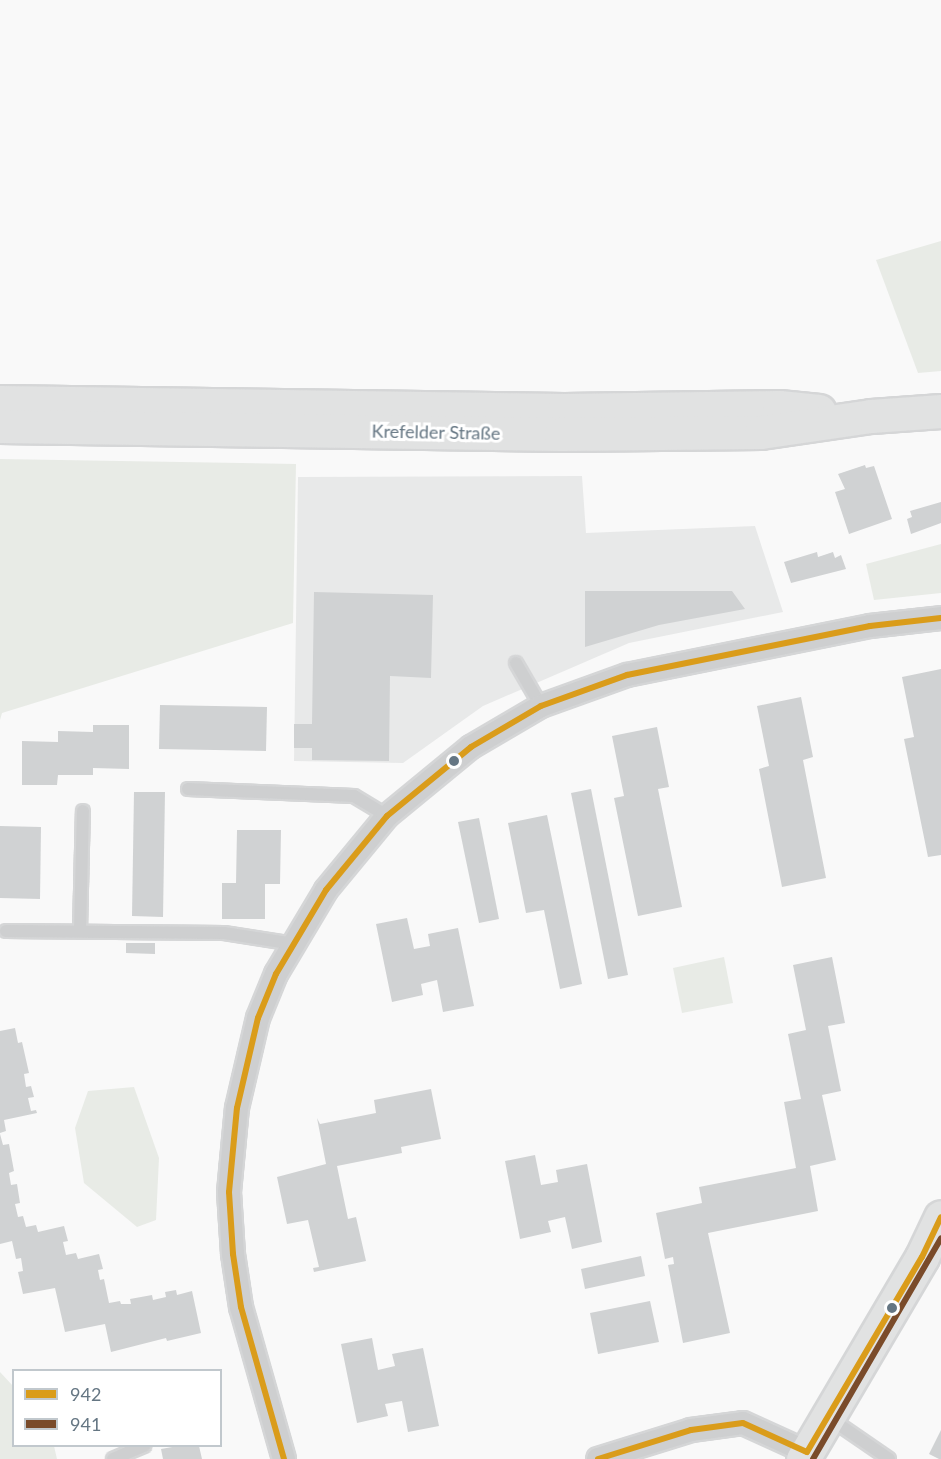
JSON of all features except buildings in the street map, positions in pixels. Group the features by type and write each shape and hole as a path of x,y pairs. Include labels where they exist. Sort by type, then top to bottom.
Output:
{"main road":[{"name":"Krefelder Straße","path":"0,402 564,410 778,407 871,416"},
{"name":"Krefelder Straße","path":"0,426 561,434 761,432 871,416 941,411"},
{"path":"805,1456 922,1257 941,1217"}],"street":[{"path":"284,1459 241,1307 233,1254 229,1192 237,1108 258,1018 276,974 326,890 387,816 471,747 541,706 627,675 870,626 941,618"},
{"path":"598,1459 691,1430 743,1423 805,1456"}],"lane":[{"path":"516,663 541,706"},
{"path":"188,789 354,796 387,816"},
{"path":"80,930 83,812"},
{"path":"6,931 224,933 294,944"},
{"path":"828,1417 889,1459"},
{"path":"113,1459 142,1447"}],"shaded area":[{"path":"941,241 941,371 918,373 876,260"},
{"path":"0,459 296,464 293,623 2,713 0,720"},
{"path":"582,476 586,533 755,526 783,612 629,643 483,706 403,763 294,761 298,477"},
{"path":"941,544 941,593 874,600 866,564"},
{"path":"724,957 733,1003 682,1013 673,968"},
{"path":"134,1087 159,1158 156,1220 137,1227 84,1183 75,1128 88,1091"},
{"path":"0,1372 12,1385 12,1447 54,1447 57,1459 0,1459"}],"transit line":[{"name":"942","path":"284,1459 241,1307 233,1254 229,1192 237,1108 258,1018 276,974 326,890 387,816 471,747 541,706 627,675 870,626 941,618"},
{"name":"942","path":"598,1459 691,1430 743,1423 807,1452 922,1257 941,1217"},
{"name":"941","path":"813,1459 941,1238"}]}
